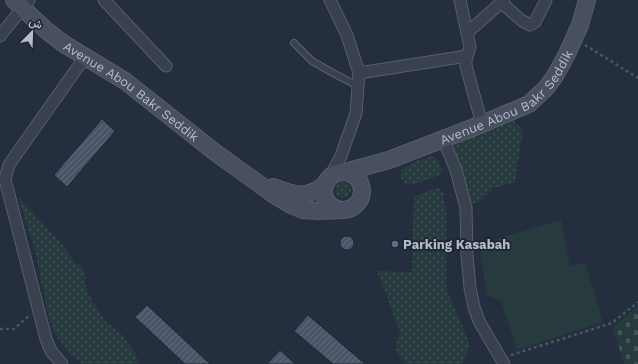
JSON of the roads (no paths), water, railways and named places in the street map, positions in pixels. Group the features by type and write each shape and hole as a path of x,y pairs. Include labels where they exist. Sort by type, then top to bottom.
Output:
{"street":[{"path":"104,0 166,66"},
{"path":"330,0 347,35 359,73 356,113 341,156 325,189 327,201 336,208 342,210"},
{"path":"460,0 470,47 466,66 482,124"},
{"path":"467,33 503,1 521,20 530,25 535,22 546,0"},
{"name":"Avenue Abou Bakr Seddik","path":"390,160 482,124 528,104 547,87 555,76 574,38 587,0"},
{"path":"0,36 22,2"},
{"name":"Avenue Abou Bakr Seddik","path":"22,2 48,32 85,58 125,81 216,153 251,178"},
{"path":"359,73 467,56"},
{"path":"62,364 51,351 46,339 5,179 9,165 85,58"},
{"path":"443,138 456,170 466,208 467,255 472,301 480,321 502,361"},
{"path":"341,156 342,168 345,172 356,178 360,183 362,195"},
{"path":"251,178 294,194 310,194 317,191 334,175 390,160"},
{"path":"251,178 273,194 291,205 303,210 319,212 342,210 355,206 377,172 390,160"}],"lane":[{"path":"294,43 312,60 333,73 359,86"}],"place":[{"name":"Parking Kasabah","path":"395,244"}]}
